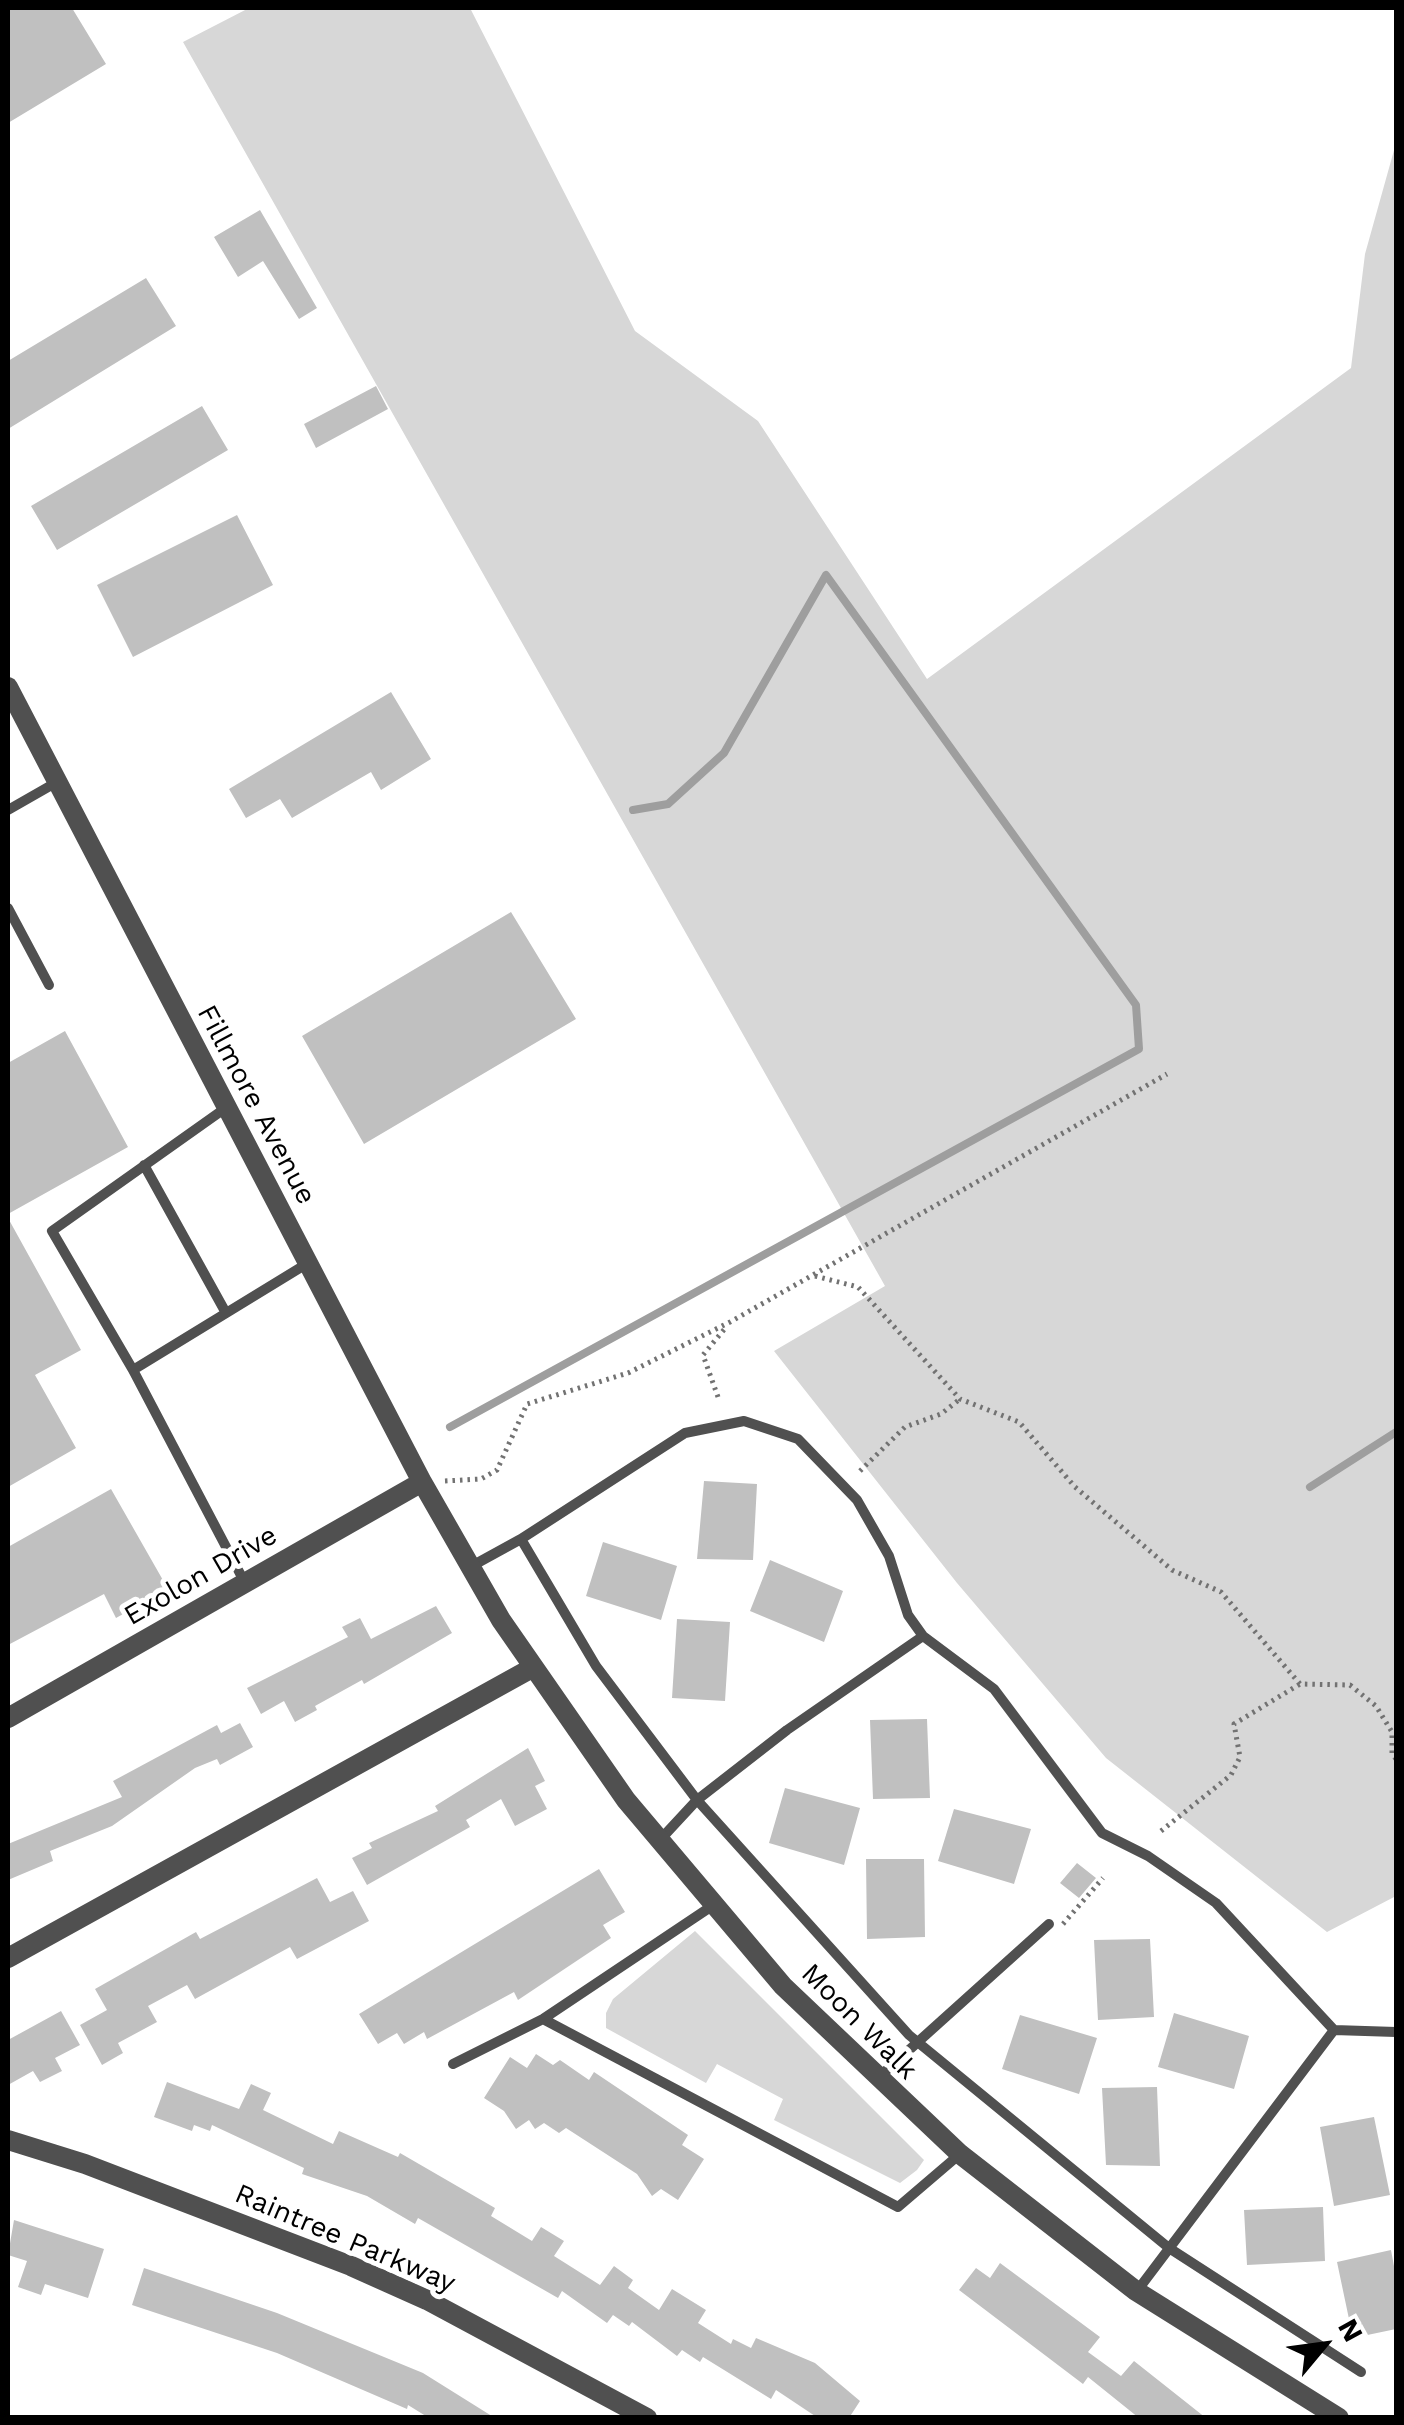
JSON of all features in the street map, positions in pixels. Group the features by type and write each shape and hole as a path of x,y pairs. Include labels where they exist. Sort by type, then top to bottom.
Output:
{"street":[{"name":"Fillmore Avenue","path":"8,687 458,1547"},
{"name":"Exolon Drive","path":"8,1718 422,1482"},
{"name":"Moon Walk","path":"458,1547 532,1668 658,1841 712,1906 876,2079 960,2154 1136,2291 1339,2418"},
{"path":"8,1958 532,1668"},
{"name":"Raintree Parkway","path":"8,2140 85,2164 350,2266 427,2300 648,2418"}],"lane":[{"path":"8,810 57,782"},
{"path":"8,908 50,985"},
{"path":"227,1107 52,1230 133,1370 245,1583"},
{"path":"144,1166 226,1313"},
{"path":"133,1370 308,1263"},
{"path":"470,1567 686,1434 744,1421 798,1439 858,1500 889,1556 908,1614 924,1636 994,1689 1023,1722 1102,1834 1148,1856 1216,1903 1334,2030 1396,2032"},
{"path":"521,1539 596,1666 696,1800 915,2040 1170,2248 1361,2372"},
{"path":"658,1841 696,1800 787,1730 924,1636"},
{"path":"453,2064 543,2019 712,1906"},
{"path":"876,2079 915,2040 1049,1924"},
{"path":"543,2019 898,2207 960,2154"},
{"path":"1136,2291 1334,2030"}],"path":[{"path":"422,1482 481,1479 497,1470 527,1404 628,1373 730,1322 1167,1074"},
{"path":"812,1276 858,1287 960,1399 1019,1422 1076,1486 1172,1570 1222,1592 1300,1684"},
{"path":"718,1398 703,1356 730,1322"},
{"path":"860,1471 905,1427 941,1414 960,1399"},
{"path":"1161,1831 1231,1775 1240,1757 1234,1724 1300,1684 1350,1685 1376,1706 1392,1732 1392,1754 1396,1759"},
{"path":"1049,1924 1066,1924 1103,1878"}],"shaded area":[{"path":"249,8 470,8 635,331 758,421 927,679 1351,368 1365,254 1396,143 1396,1896 1327,1932 1106,1758 957,1583 774,1351 885,1286 183,42"},
{"path":"695,1931 924,2160 917,2170 900,2183 774,2120 783,2099 717,2064 706,2083 606,2028 606,2013 613,1999"}],"building":[{"path":"8,8 72,8 106,64 8,123"},
{"path":"260,210 317,308 299,319 263,261 238,277 214,237"},
{"path":"146,278 176,326 8,429 8,361"},
{"path":"376,386 388,409 316,448 304,424"},
{"path":"202,406 228,450 57,550 31,506"},
{"path":"237,515 273,585 133,657 97,585"},
{"path":"391,692 431,759 381,790 371,772 292,818 280,799 246,818 229,789"},
{"path":"511,912 576,1019 364,1144 302,1036"},
{"path":"65,1031 128,1147 8,1214 8,1063"},
{"path":"8,1218 81,1350 35,1375 76,1448 8,1487"},
{"path":"704,1481 757,1484 753,1560 697,1559"},
{"path":"111,1489 168,1589 116,1618 104,1594 8,1645 8,1547"},
{"path":"603,1542 677,1566 661,1620 586,1596"},
{"path":"770,1560 843,1591 824,1642 750,1611"},
{"path":"436,1606 452,1633 364,1684 362,1680 315,1706 317,1710 295,1722 284,1701 261,1714 247,1688 348,1637 342,1627 360,1618 371,1639"},
{"path":"677,1619 730,1622 725,1701 672,1698"},
{"path":"927,1719 930,1798 873,1799 870,1720"},
{"path":"240,1723 253,1747 220,1765 217,1759 195,1768 112,1826 50,1851 53,1861 8,1880 8,1844 122,1797 113,1781 217,1725 221,1733"},
{"path":"528,1748 545,1781 535,1786 547,1809 515,1826 501,1799 466,1820 470,1827 367,1885 352,1858 372,1848 369,1843 438,1811 435,1806"},
{"path":"785,1788 860,1808 844,1865 769,1843"},
{"path":"954,1809 1031,1829 1014,1884 938,1861"},
{"path":"866,1859 924,1859 925,1937 867,1939"},
{"path":"1077,1863 1096,1878 1079,1898 1060,1883"},
{"path":"599,1869 625,1912 603,1925 611,1938 518,2000 514,1992 427,2039 424,2032 404,2044 397,2033 378,2044 359,2014"},
{"path":"317,1878 330,1902 353,1891 369,1921 297,1959 290,1947 195,1999 187,1985 148,2006 157,2022 118,2043 123,2053 102,2065 80,2025 107,2010 95,1989 196,1932 200,1939"},
{"path":"1150,1939 1154,2017 1098,2020 1094,1940"},
{"path":"61,2011 80,2045 55,2058 62,2071 40,2082 33,2071 8,2085 8,2040"},
{"path":"1174,2013 1249,2036 1234,2089 1158,2067"},
{"path":"1020,2015 1097,2038 1079,2094 1002,2069"},
{"path":"536,2054 553,2065 560,2060 589,2080 594,2072 688,2135 682,2145 704,2159 678,2200 661,2189 652,2196 637,2174 566,2128 559,2133 544,2123 535,2129 529,2120 516,2129 504,2111 484,2098 510,2057 527,2068"},
{"path":"167,2082 239,2109 251,2084 271,2093 263,2110 333,2144 339,2131 398,2157 400,2153 495,2208 491,2216 532,2241 541,2227 564,2241 554,2256 600,2285 614,2266 633,2280 628,2288 659,2310 672,2289 706,2310 698,2323 731,2344 733,2339 751,2348 756,2338 815,2363 860,2401 849,2418 818,2418 776,2390 771,2399 703,2357 700,2362 682,2350 677,2356 632,2322 629,2326 613,2315 607,2323 562,2291 558,2298 418,2218 415,2224 367,2196 302,2174 304,2168 212,2125 210,2131 194,2125 192,2131 154,2117"},
{"path":"1157,2087 1160,2166 1106,2165 1102,2088"},
{"path":"1374,2117 1390,2195 1334,2206 1320,2127"},
{"path":"1323,2207 1325,2261 1247,2265 1244,2210"},
{"path":"14,2220 104,2249 88,2298 45,2284 41,2295 18,2287 27,2261 8,2255"},
{"path":"1391,2250 1396,2277 1396,2329 1353,2338 1337,2262"},
{"path":"1000,2263 1100,2337 1088,2352 1121,2376 1134,2361 1206,2418 1139,2418 1088,2377 1083,2384 959,2290 976,2268 990,2278"},
{"path":"144,2268 277,2313 423,2373 495,2418 429,2418 408,2405 407,2409 277,2353 132,2305"}],"waterway":[{"path":"450,1427 1139,1049 1136,1005 826,575 724,753 668,804 633,810"},
{"path":"1310,1487 1396,1432"}]}
